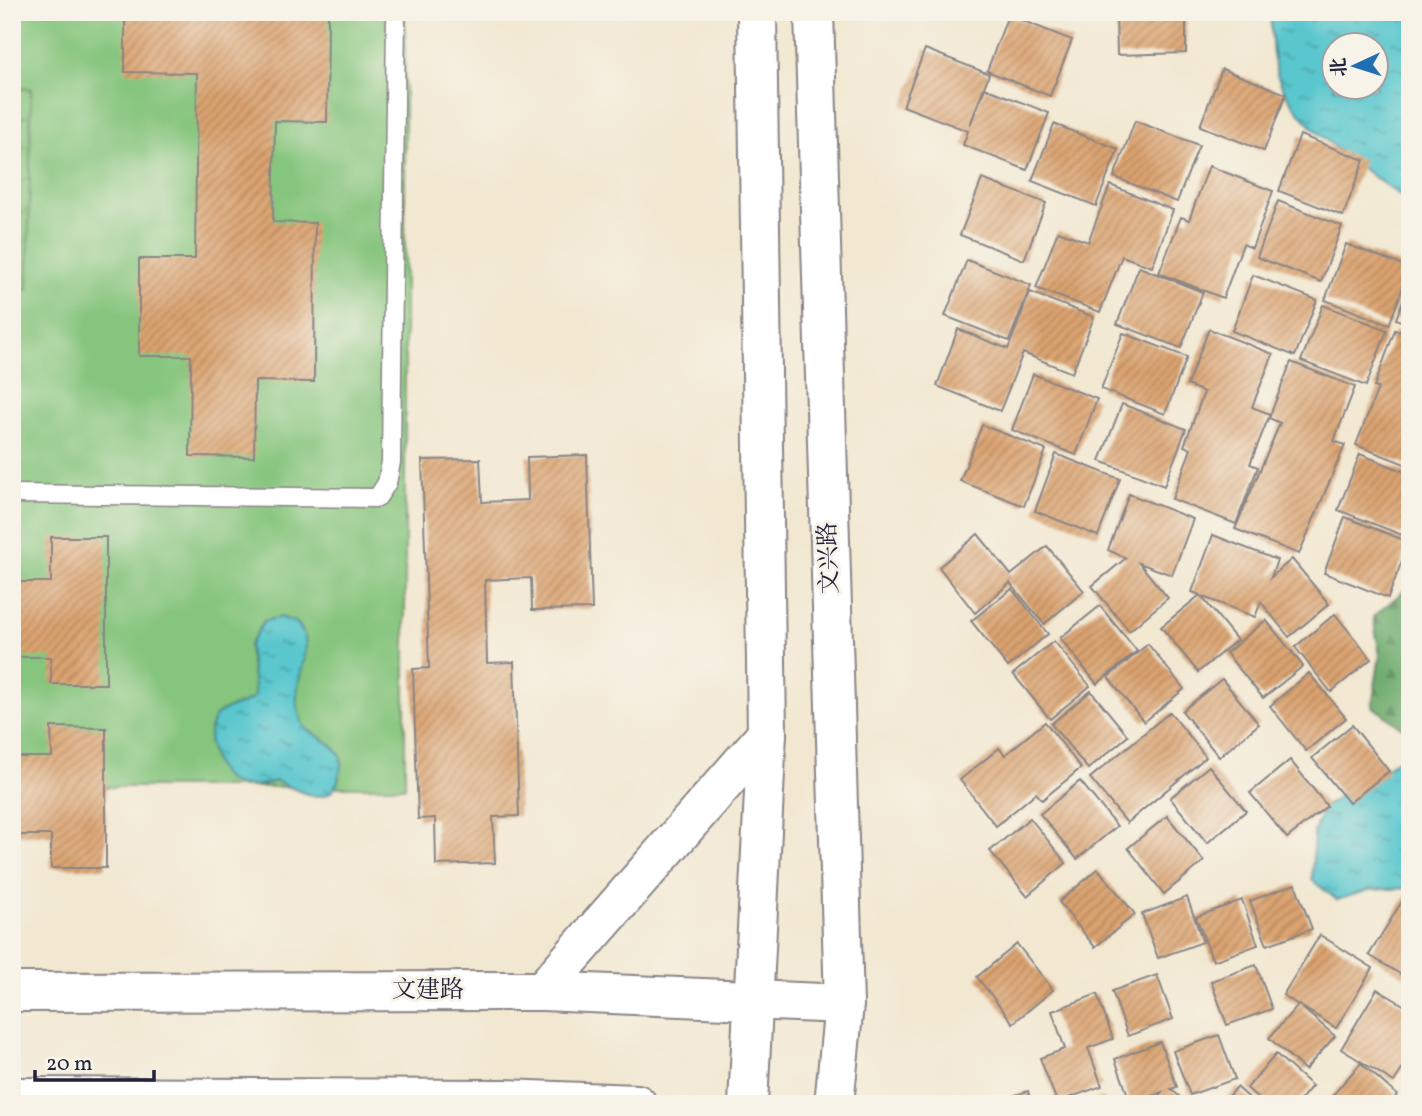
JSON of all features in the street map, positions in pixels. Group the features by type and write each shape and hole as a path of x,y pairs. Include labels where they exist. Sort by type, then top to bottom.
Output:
{"street":[{"path":"748,1104 766,734 757,12"},
{"name":"文兴路","path":"814,12 844,1004 834,1104"},
{"path":"542,991 766,734"},
{"name":"文建路","path":"12,992 542,991 844,1004"},
{"path":"12,1097 637,1104"}],"lane":[{"path":"12,494 377,498 387,482 391,462 396,12"}],"green space":[{"path":"12,12 405,12 405,787 12,787"},
{"path":"12,88 31,89 28,290 12,290"},
{"path":"1410,586 1410,727 1405,730 1372,706 1380,655 1373,617"}],"water":[{"path":"1270,12 1410,12 1410,203 1335,148 1301,114 1287,96 1278,77"},
{"path":"281,617 297,623 306,642 297,689 302,722 306,728 331,744 341,757 336,785 323,796 314,796 276,781 253,786 234,784 220,772 210,746 210,731 218,714 255,696 249,646 264,621"},
{"path":"1410,752 1410,888 1369,890 1337,900 1312,880 1314,831 1324,807"}],"building":[{"path":"125,12 328,12 327,122 275,121 273,222 315,223 314,382 255,381 254,457 190,456 191,356 139,356 139,259 195,259 197,73 125,72"},
{"path":"1116,12 1186,12 1186,53 1117,55"},
{"path":"1008,15 1072,40 1050,96 987,71"},
{"path":"925,49 989,74 970,125 985,88 1049,113 1027,170 963,145 968,131 903,106"},
{"path":"1222,69 1286,94 1264,151 1200,126"},
{"path":"1135,121 1199,145 1177,202 1114,177"},
{"path":"1054,124 1118,149 1096,206 1032,181"},
{"path":"1300,135 1364,160 1343,216 1279,191"},
{"path":"1209,166 1273,191 1252,248 1243,244 1223,298 1159,273 1181,217 1189,220"},
{"path":"982,179 1046,203 1024,260 960,235"},
{"path":"1110,185 1173,210 1152,267 1122,256 1100,312 1036,288 1058,231 1088,242"},
{"path":"1278,201 1342,226 1321,282 1257,257"},
{"path":"1346,244 1410,268 1389,325 1325,300"},
{"path":"967,260 1031,285 1009,341 945,316"},
{"path":"1139,267 1203,292 1181,348 1117,324"},
{"path":"1253,275 1317,300 1295,356 1232,331"},
{"path":"1410,283 1410,325 1396,319"},
{"path":"1030,292 1094,317 1072,373 1023,353 1000,411 937,386 958,329 1008,349"},
{"path":"1323,305 1387,330 1366,386 1301,361"},
{"path":"1209,329 1273,354 1252,407 1270,414 1250,464 1258,467 1236,524 1172,499 1191,449 1184,446 1204,392 1187,385"},
{"path":"1395,330 1410,335 1410,466 1356,445 1378,388 1374,387"},
{"path":"1123,333 1187,357 1165,414 1101,389"},
{"path":"1291,362 1355,387 1334,441 1345,445 1299,554 1235,529 1280,423 1269,418"},
{"path":"1033,374 1097,399 1076,455 1012,430"},
{"path":"1122,404 1186,429 1164,486 1100,461"},
{"path":"982,425 1046,450 1024,506 960,481"},
{"path":"1056,454 1120,479 1098,536 1035,511"},
{"path":"1360,454 1410,474 1410,515 1402,535 1338,510"},
{"path":"587,455 592,609 532,610 531,578 485,580 487,663 514,662 519,816 493,817 495,863 436,865 435,818 418,819 413,669 429,668 422,460 480,459 482,502 528,500 527,457"},
{"path":"1129,494 1193,519 1172,575 1139,563 1168,598 1129,631 1092,586 1126,558 1108,550"},
{"path":"1345,517 1409,542 1388,598 1324,573"},
{"path":"978,534 1011,575 1047,546 1084,591 1044,624 1010,583 975,613 939,567"},
{"path":"1213,535 1277,560 1271,577 1292,559 1329,604 1289,637 1261,602 1255,617 1201,596 1237,640 1198,672 1161,627 1200,595 1192,592"},
{"path":"51,537 106,537 106,684 51,684 51,657 12,657 12,582 51,582"},
{"path":"1012,589 1048,634 1008,667 971,621"},
{"path":"1100,606 1137,651 1097,684 1060,638"},
{"path":"1335,614 1371,659 1331,692 1295,647"},
{"path":"1266,620 1303,666 1263,698 1226,653"},
{"path":"1054,641 1090,686 1050,719 1013,674"},
{"path":"1148,644 1184,689 1144,722 1108,677"},
{"path":"1309,673 1346,718 1306,751 1270,706"},
{"path":"1222,679 1259,724 1219,757 1182,711"},
{"path":"1091,691 1128,736 1088,769 1051,724"},
{"path":"1170,712 1206,757 1127,823 1090,778"},
{"path":"1045,722 1081,768 1042,800 1036,793 996,826 960,780 999,748 1005,755"},
{"path":"1352,725 1389,771 1349,803 1312,758"},
{"path":"51,727 106,728 106,868 51,868 51,835 12,835 12,757 52,757"},
{"path":"1290,760 1327,806 1287,838 1250,793"},
{"path":"1209,766 1246,811 1207,843 1170,798"},
{"path":"1080,781 1117,826 1077,859 1040,814"},
{"path":"1167,816 1204,861 1164,894 1128,848"},
{"path":"1030,818 1066,863 1027,896 990,851"},
{"path":"1098,869 1135,914 1095,947 1059,902"},
{"path":"1295,884 1312,929 1267,945 1250,901"},
{"path":"1406,895 1410,897 1410,980 1369,955"},
{"path":"1187,897 1203,942 1158,958 1142,914"},
{"path":"1242,900 1258,945 1213,961 1196,917"},
{"path":"1320,935 1373,968 1336,1028 1299,1005 1335,1036 1305,1070 1269,1038 1298,1005 1283,995"},
{"path":"1017,944 1053,990 1013,1023 977,977"},
{"path":"1256,965 1272,1009 1227,1025 1211,981"},
{"path":"1157,975 1173,1019 1128,1036 1112,991"},
{"path":"1377,989 1410,1009 1410,1057 1394,1082 1341,1049"},
{"path":"1097,994 1113,1039 1088,1048 1102,1086 1057,1102 1040,1058 1065,1049 1052,1011"},
{"path":"1219,1035 1235,1079 1190,1095 1173,1051"},
{"path":"1160,1042 1177,1087 1171,1089 1188,1104 1153,1104 1162,1092 1131,1104 1115,1059"},
{"path":"1276,1054 1312,1086 1297,1104 1264,1104 1247,1088"},
{"path":"1361,1063 1397,1095 1390,1104 1339,1104 1331,1097"},
{"path":"1237,1087 1256,1104 1222,1104"},
{"path":"1028,1091 1032,1104 991,1104 991,1103"},
{"path":"1103,1097 1106,1104 1086,1104 1086,1103"}]}
